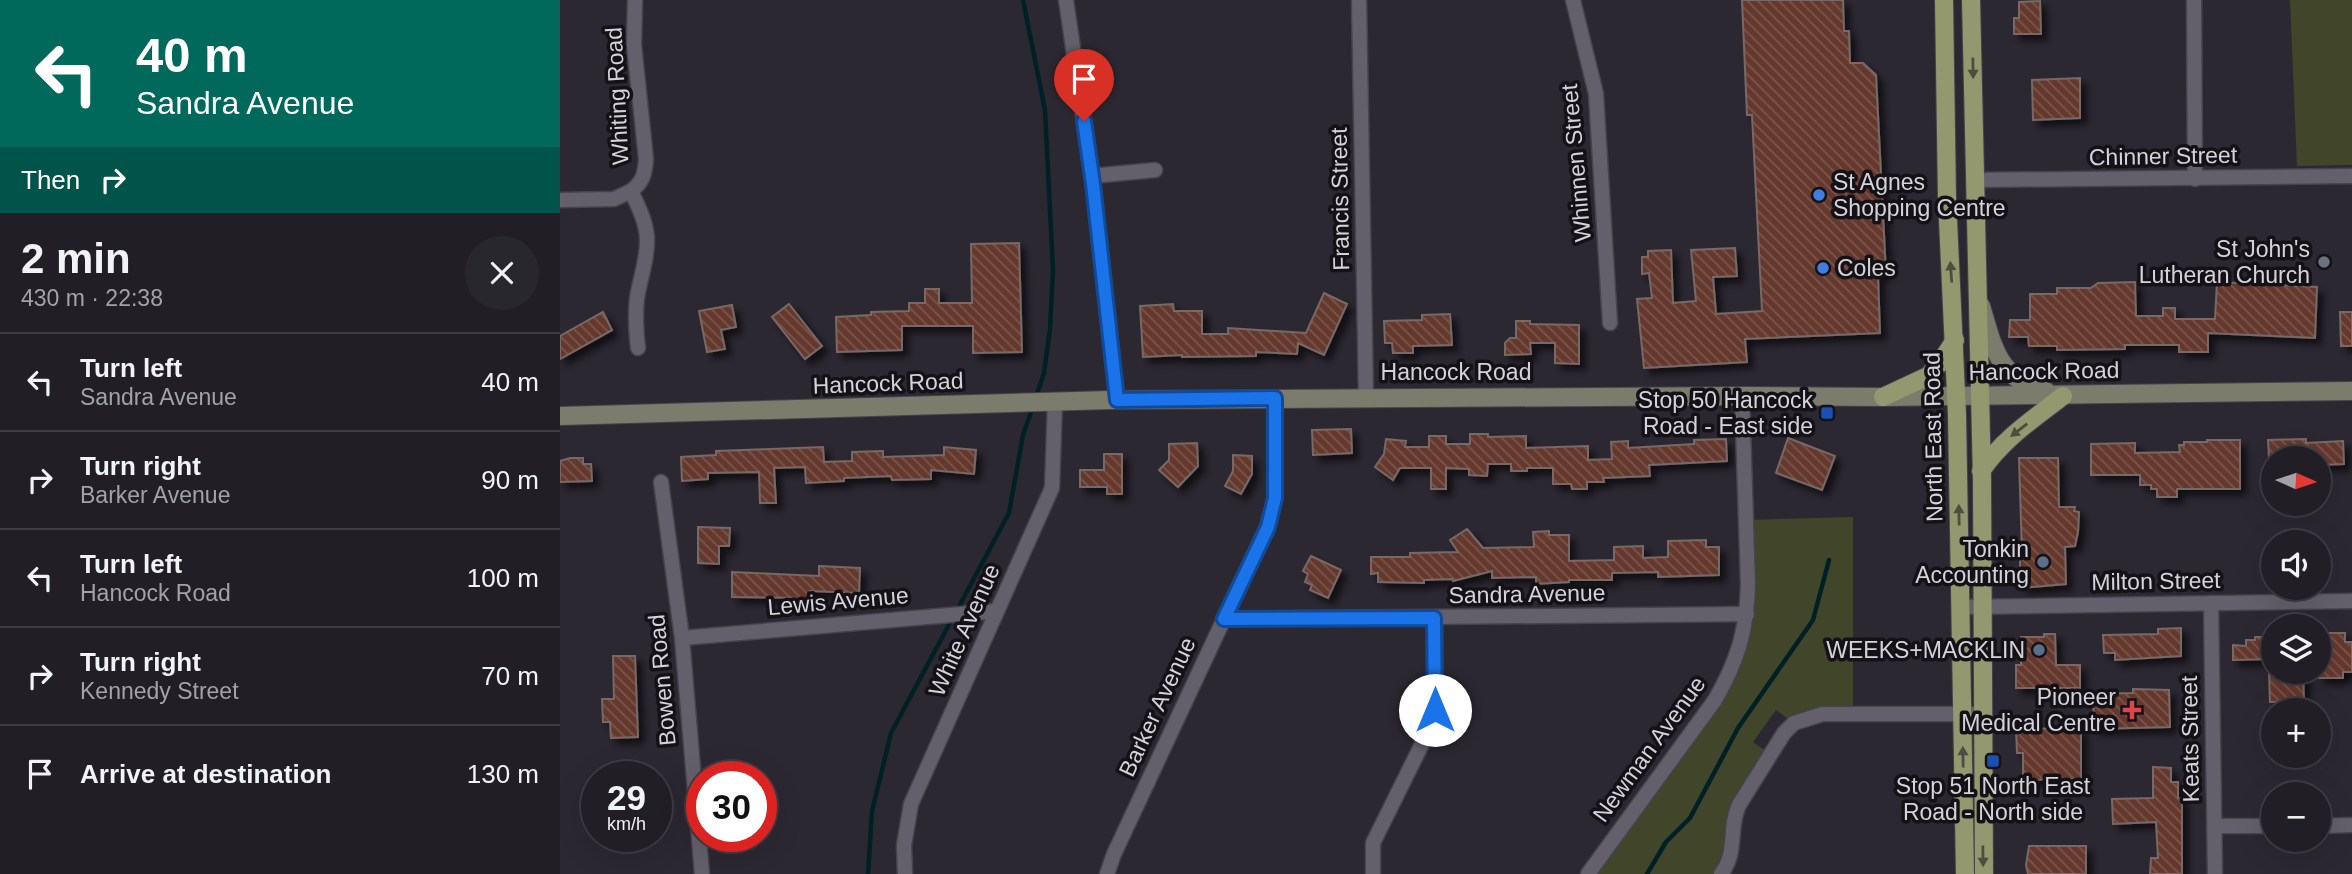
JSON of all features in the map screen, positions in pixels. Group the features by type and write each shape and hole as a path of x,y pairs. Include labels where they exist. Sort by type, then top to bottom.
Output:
{"main road":[{"name":"North East Road","path":"1944,0 1949,246 1955,340 1965,874"},
{"path":"1945,20 1955,13 1958,0"},
{"name":"North East Road","path":"1971,0 1980,396 1984,874"},
{"path":"1977,295 1992,344 2009,371 2028,387 2063,396"},
{"path":"1883,397 1928,376 1955,340"},
{"name":"Hancock Road","path":"560,416 1117,400 1366,397 1956,397 2352,391"},
{"path":"1981,471 2010,436 2063,396"}],"street":[{"name":"Whiting Road","path":"635,0 634,45 646,159 645,174 631,191 647,238 636,314 638,348"},
{"path":"1066,0 1092,176 1117,400"},
{"name":"Francis Street","path":"1359,0 1366,397"},
{"name":"Whinnen Street","path":"1573,0 1597,94 1610,324"},
{"path":"2194,0 2195,179"},
{"path":"1092,176 1155,170"},
{"name":"Chinner Street","path":"1975,180 2352,176"},
{"path":"560,200 614,199 631,191"},
{"name":"Newman Avenue","path":"1588,874 1715,700 1731,671 1747,614 1742,396"},
{"name":"Barker Avenue","path":"1107,874 1268,527 1275,498 1275,398"},
{"name":"White Avenue","path":"905,874 904,845 911,804 1052,488 1055,461 1050,403"},
{"name":"Bowen Road","path":"661,482 682,638 702,874"},
{"name":"Milton Street","path":"1961,607 2352,601"},
{"name":"Keats Street","path":"2211,603 2215,874"},
{"name":"Lewis Avenue","path":"682,638 997,611"},
{"name":"Sandra Avenue","path":"1224,619 1747,614"},
{"path":"1373,874 1373,843 1435,710 1434,618"},
{"path":"1721,874 1728,865 1733,850 1733,818 1739,805 1784,733 1794,723 1823,714 1982,714"},
{"path":"2331,825 2352,825"},
{"path":"2215,826 2261,826"}],"green space":[{"path":"2290,0 2352,0 2352,165 2297,166"},
{"path":"1853,517 1853,714 1794,723 1776,710 1753,742 1770,754 1739,805 1721,874 1588,874 1715,700 1743,633 1746,520"}],"building":[{"name":"St Agnes Shopping Centre","path":"1742,0 1843,0 1844,31 1849,31 1850,63 1863,63 1876,75 1886,274 1878,275 1880,333 1745,339 1747,362 1644,368 1637,299 1652,298 1649,273 1642,274 1642,257 1648,257 1648,251 1671,250 1673,303 1696,301 1691,250 1735,248 1737,276 1713,277 1716,314 1762,311 1752,115 1747,115"},
{"path":"2040,1 2041,34 2014,34 2014,18 2019,18 2019,2"},
{"path":"2080,78 2080,118 2033,120 2032,80"},
{"path":"1019,243 1022,352 973,353 973,326 902,326 902,350 837,352 836,317 871,315 871,312 909,311 909,303 925,303 925,289 939,289 939,303 972,303 971,244"},
{"path":"2135,282 2136,316 2163,316 2163,308 2175,308 2175,319 2215,319 2217,282 2317,287 2315,338 2208,333 2208,352 2179,352 2179,345 2125,345 2125,349 2057,350 2057,346 2029,346 2028,337 2009,337 2010,320 2030,320 2030,294 2057,294 2057,288 2091,288 2098,283"},
{"path":"1324,293 1347,304 1324,355 1298,343 1297,354 1256,352 1256,356 1143,357 1140,306 1173,304 1174,311 1202,311 1202,334 1228,334 1228,328 1306,333"},
{"path":"789,304 822,346 805,359 772,317"},
{"path":"732,305 736,327 721,330 725,349 707,352 699,311"},
{"path":"603,312 612,330 560,359 560,336"},
{"name":"St John's Lutheran Church","path":"2340,312 2352,312 2352,346 2341,346"},
{"path":"1450,314 1452,345 1413,346 1413,353 1393,353 1392,343 1385,343 1384,321 1422,320 1422,315"},
{"path":"1516,321 1530,321 1530,324 1579,325 1579,364 1555,363 1555,343 1530,343 1531,354 1505,355 1505,343 1510,338 1516,338"},
{"path":"1351,429 1352,453 1313,455 1312,430"},
{"path":"1470,434 1488,434 1488,437 1526,436 1526,448 1588,446 1588,460 1612,459 1611,442 1628,441 1628,448 1726,439 1727,461 1649,465 1650,476 1603,478 1604,482 1587,482 1587,489 1572,489 1571,484 1553,484 1553,468 1511,471 1511,464 1488,464 1487,476 1469,475 1469,469 1446,468 1446,489 1431,489 1431,468 1400,468 1393,480 1375,467 1384,454 1386,439 1406,441 1405,447 1429,447 1429,436 1446,436 1446,444 1470,444"},
{"path":"1788,438 1835,456 1822,490 1776,473"},
{"path":"2306,439 2306,443 2343,441 2344,464 2331,465 2331,446 2268,446 2268,440"},
{"path":"2240,440 2240,489 2177,489 2177,497 2157,497 2157,489 2151,489 2151,485 2140,485 2140,475 2091,475 2091,444 2135,443 2135,453 2180,452 2179,445 2184,445 2184,442"},
{"path":"1197,443 1198,466 1178,487 1159,470 1169,460 1169,444"},
{"path":"823,447 824,462 852,461 852,452 883,451 883,457 944,455 944,447 976,450 974,474 931,470 931,479 892,480 891,476 806,483 805,467 774,468 776,503 760,503 759,472 708,473 708,479 682,481 681,457 716,455 716,451"},
{"path":"1104,454 1122,454 1122,494 1107,494 1107,487 1080,487 1080,470 1104,470"},
{"path":"1233,455 1252,456 1252,474 1241,494 1225,486 1233,471"},
{"path":"583,458 583,464 591,464 592,481 560,482 560,461"},
{"path":"2019,458 2058,458 2059,507 2075,507 2074,511 2079,512 2075,546 2065,547 2066,584 2022,588"},
{"path":"698,527 730,528 729,546 719,546 719,564 698,563"},
{"path":"1467,529 1483,548 1534,547 1533,532 1549,531 1549,535 1569,535 1569,561 1614,560 1614,547 1643,546 1643,558 1668,557 1668,541 1706,540 1706,547 1719,547 1719,575 1658,577 1658,572 1612,573 1612,580 1569,580 1536,584 1536,577 1492,578 1492,571 1453,581 1424,580 1424,583 1378,582 1378,573 1371,574 1371,557 1410,557 1410,553 1458,552 1450,540"},
{"path":"1311,556 1341,570 1328,598 1310,590 1312,585 1305,582 1308,574 1303,571"},
{"path":"819,566 860,568 859,593 810,591 810,598 732,597 732,572 819,576"},
{"path":"2181,628 2181,656 2115,660 2115,653 2104,653 2103,635 2158,634 2158,629"},
{"path":"2331,633 2345,633 2345,642 2352,642 2352,672 2343,672 2343,678 2331,678"},
{"path":"2044,634 2055,634 2056,665 2080,665 2080,688 2016,688 2016,665 2021,665 2021,637 2044,637"},
{"path":"2255,637 2261,637 2261,659 2233,660 2233,645 2246,646 2246,640 2255,640"},
{"path":"613,656 635,656 638,737 611,738 610,722 603,722 602,699 614,699"},
{"path":"2269,684 2303,684 2304,698 2270,698"},
{"name":"Pioneer Medical Centre","path":"2133,689 2169,690 2170,727 2094,729 2093,694 2133,693"},
{"path":"2081,728 2081,779 2023,780 2023,753 2017,753 2016,729"},
{"path":"2153,767 2171,768 2171,782 2178,782 2178,798 2182,798 2182,874 2150,874 2151,858 2158,858 2156,822 2113,824 2112,799 2153,798"},
{"path":"2029,846 2086,846 2086,874 2028,874 2026,865"}],"waterway":[{"path":"1023,0 1045,110 1053,270 1050,329 1044,373 1036,397"},
{"path":"956,612 1009,513 1023,435 1033,406"},
{"path":"1647,874 1666,842 1690,818 1738,728 1813,620 1829,560"},
{"path":"868,874 872,811 891,733 952,619"}],"place":[{"name":"St Agnes Shopping Centre","path":"1819,195"},
{"name":"St John's Lutheran Church","path":"2324,262"},
{"name":"Coles","path":"1823,268"},
{"name":"Stop 50 Hancock Road - East side","path":"1827,413"},
{"name":"Tonkin Accounting","path":"2043,562"},
{"name":"WEEKS+MACKLIN","path":"2039,650"},
{"name":"Pioneer Medical Centre","path":"2132,710"},
{"name":"Stop 51 North East Road - North side","path":"1993,761"}],"route":[{"path":"1084,121 1117,400 1275,398 1275,498 1268,527 1224,619 1434,618 1435,710"}]}
